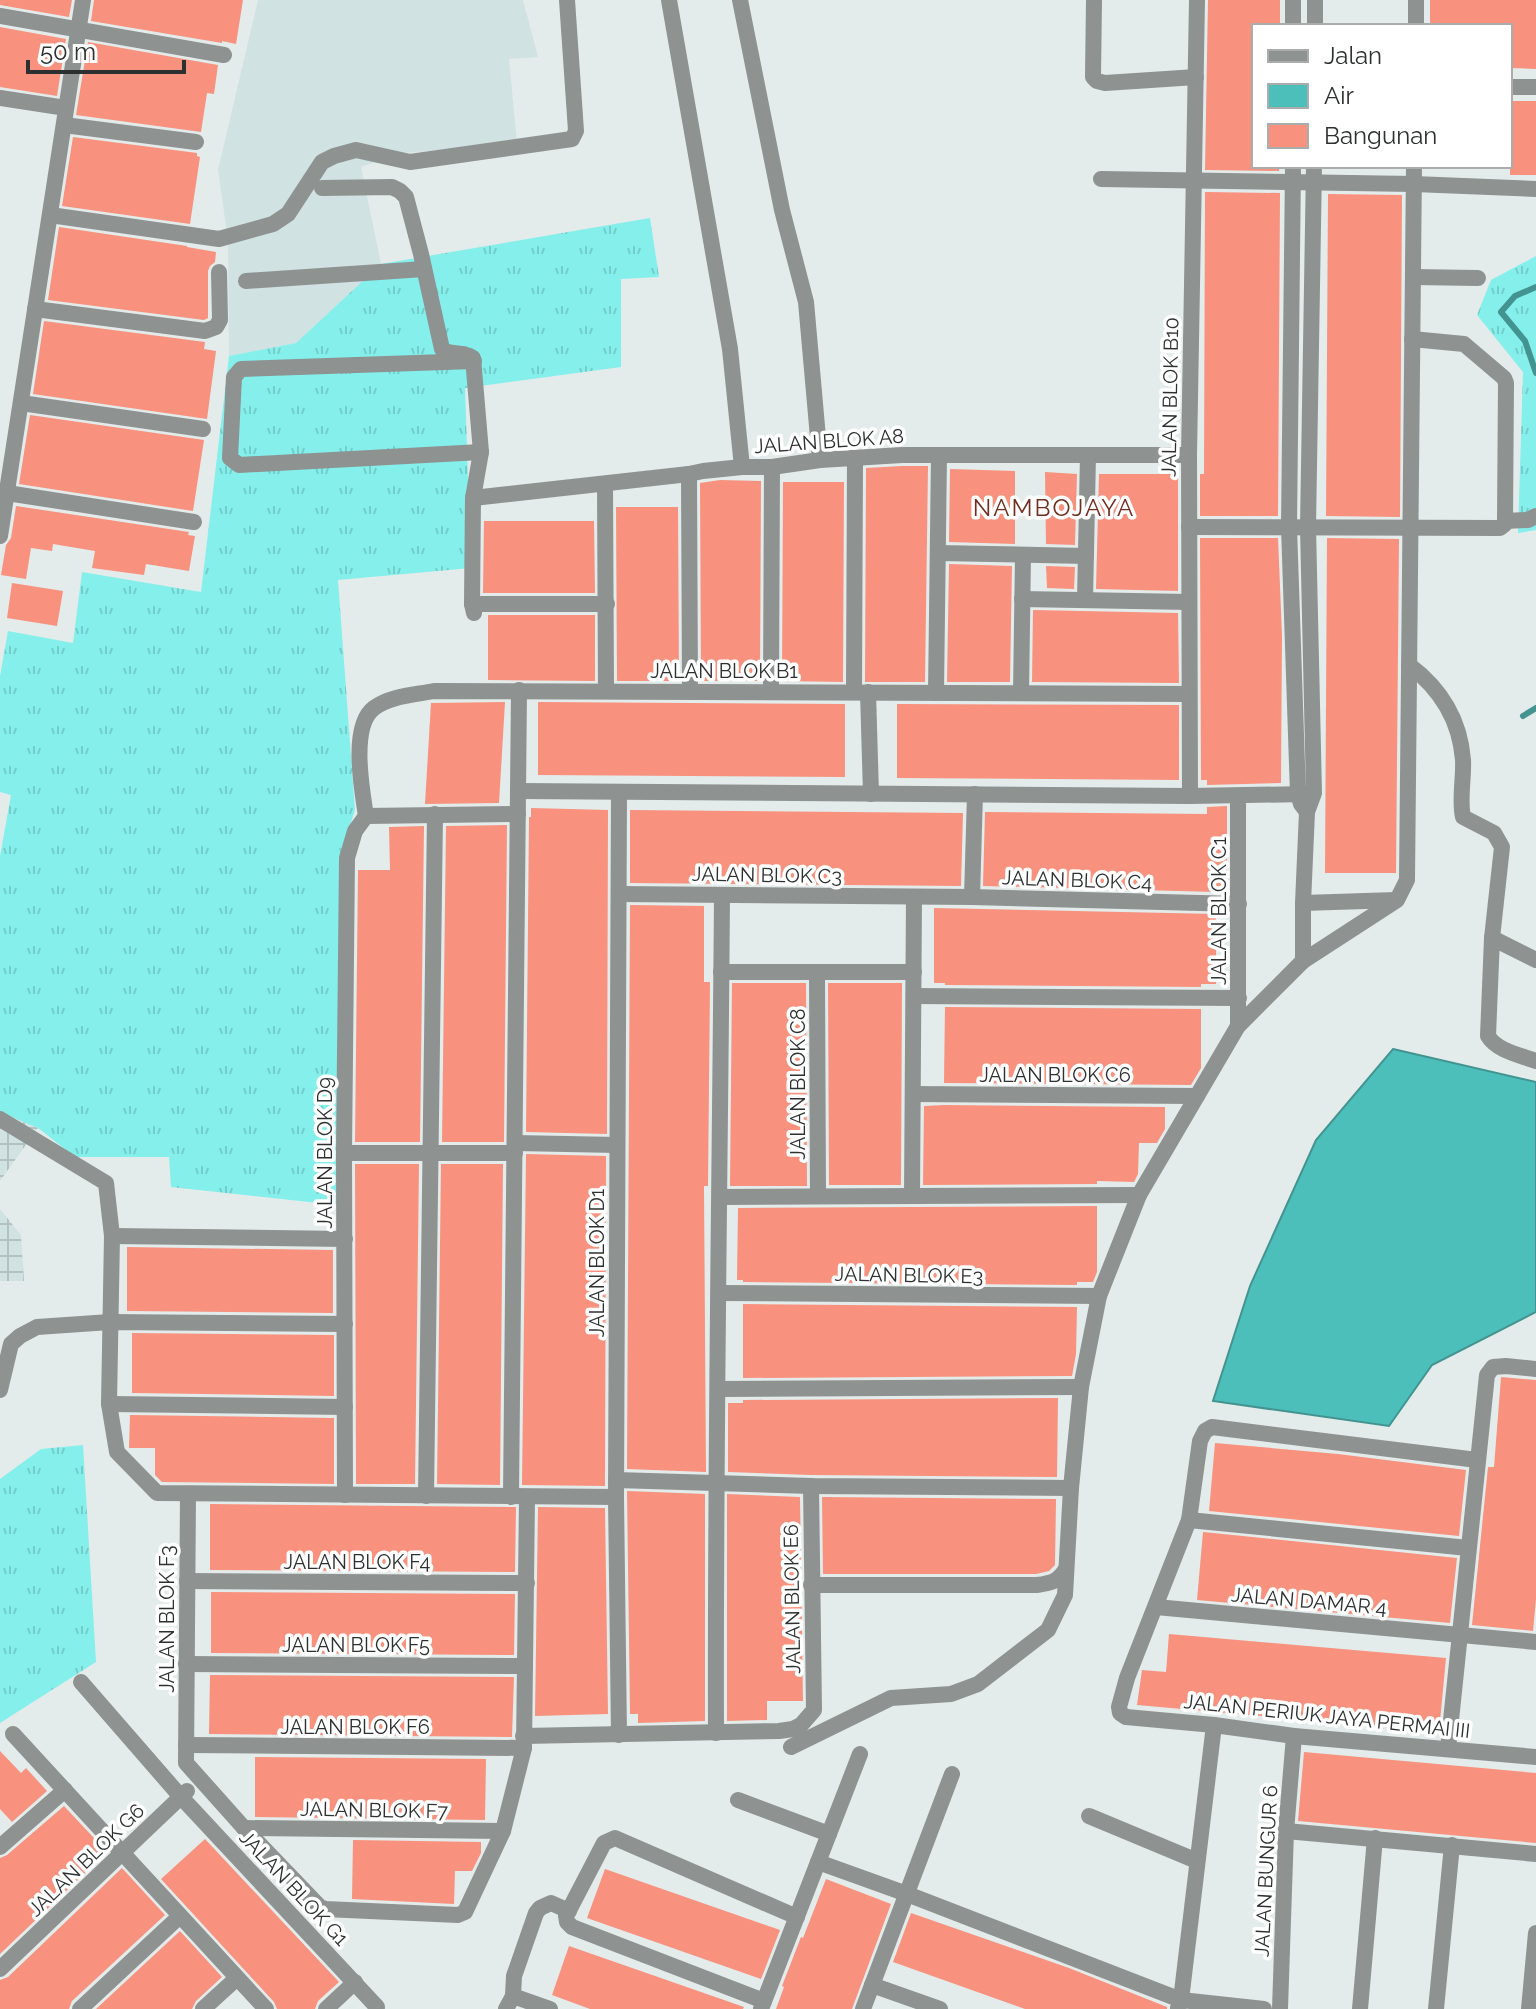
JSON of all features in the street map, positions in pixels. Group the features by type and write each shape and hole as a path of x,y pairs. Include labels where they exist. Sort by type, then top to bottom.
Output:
{"street":[{"path":"0,536 83,0"},
{"path":"50,215 219,239 273,224 288,214 322,162 334,156 356,150 410,162 572,139 576,131 567,0"},
{"path":"669,0 730,349 742,467"},
{"path":"740,0 782,210 806,302 820,460"},
{"path":"1094,0 1093,77 1097,81 1196,77"},
{"name":"JALAN BLOK B10","path":"1190,796 1189,455 1197,0"},
{"path":"1293,0 1293,24"},
{"path":"1315,0 1315,24"},
{"path":"1416,0 1416,24"},
{"path":"0,16 224,55"},
{"path":"1512,87 1536,87"},
{"path":"0,98 65,117 196,142"},
{"path":"791,1747 891,1698 951,1694 978,1684 1048,1630 1065,1595 1081,1387 1099,1296 1139,1195 1238,1026 1303,961 1397,900 1407,880 1414,168"},
{"path":"1293,174 1289,527 1307,812 1303,961"},
{"path":"1101,179 1195,181 1314,174 1414,184 1536,189"},
{"path":"1306,794 1314,174"},
{"path":"322,188 392,187 406,197 442,349 468,354 473,358 481,452 473,498 473,609 607,604"},
{"path":"246,281 424,269"},
{"path":"35,309 205,331 216,327 220,320 219,272"},
{"path":"1413,277 1478,278"},
{"path":"1189,527 1500,528 1505,524 1504,378 1466,345 1412,339"},
{"path":"474,361 241,369 234,377 230,458 239,465 481,452"},
{"path":"21,403 203,429"},
{"path":"936,693 939,455"},
{"name":"JALAN BLOK A8","path":"473,498 820,460 939,455 1189,455"},
{"path":"1085,600 1088,455"},
{"path":"855,458 861,692 871,794"},
{"path":"771,691 772,467"},
{"path":"689,474 690,691"},
{"path":"605,484 606,690"},
{"path":"7,493 194,522"},
{"path":"1505,521 1528,520 1536,516"},
{"path":"938,553 1086,556"},
{"path":"1021,693 1023,555"},
{"path":"1022,599 1189,602"},
{"path":"1409,665 1447,703 1458,729 1463,761 1463,817 1494,833 1502,847 1492,938 1490,1041 1536,1061"},
{"path":"186,1745 184,1759 199,1780 325,1909 458,1915 465,1912 503,1831 524,1742 527,1583 519,1497 515,1148 519,690"},
{"name":"JALAN BLOK B1","path":"366,816 360,780 362,726 372,710 390,700 434,691 1189,694"},
{"path":"518,791 1190,796 1306,794"},
{"name":"JALAN BLOK D1","path":"619,792 616,1489 619,1735"},
{"path":"972,897 975,794"},
{"name":"JALAN BLOK C1","path":"1238,796 1238,1026"},
{"path":"426,1496 435,814"},
{"path":"366,816 518,814"},
{"name":"JALAN BLOK D9","path":"345,1495 347,858 355,831 366,816"},
{"name":"JALAN BLOK C3","path":"619,894 914,897"},
{"path":"716,1733 715,1484 722,895"},
{"path":"912,1196 914,897"},
{"name":"JALAN BLOK C4","path":"914,897 1239,904"},
{"path":"1303,903 1397,900"},
{"path":"1492,938 1536,960"},
{"path":"721,972 914,972"},
{"name":"JALAN BLOK C8","path":"817,972 818,1196"},
{"path":"914,996 1239,998"},
{"name":"JALAN BLOK C6","path":"913,1094 1197,1096"},
{"path":"0,1119 106,1183 112,1236 109,1404 117,1452 157,1493 519,1497 715,1484 1071,1488"},
{"path":"344,1153 430,1153 617,1145"},
{"path":"720,1197 1139,1195"},
{"path":"112,1236 345,1239"},
{"name":"JALAN BLOK E3","path":"719,1293 1099,1296"},
{"path":"0,1390 11,1344 37,1327 110,1322 345,1324"},
{"path":"1448,1749 1487,1375 1493,1367 1536,1369"},
{"path":"718,1389 1081,1387"},
{"path":"109,1404 345,1407"},
{"path":"1156,1607 1189,1520 1200,1441 1205,1431 1212,1427 1477,1460"},
{"name":"JALAN BLOK E6","path":"811,1486 814,1710"},
{"name":"JALAN BLOK F3","path":"186,1745 188,1494"},
{"path":"1189,1520 1468,1548"},
{"path":"811,1585 1037,1585 1054,1583 1066,1569"},
{"name":"JALAN BLOK F4","path":"187,1581 527,1583"},
{"name":"JALAN DAMAR 4","path":"1156,1607 1536,1642"},
{"name":"JALAN PERIUK JAYA PERMAI III","path":"1156,1607 1127,1678 1119,1707 1120,1713 1126,1717 1294,1736 1536,1757"},
{"name":"JALAN BLOK F5","path":"186,1664 525,1666"},
{"name":"JALAN BLOK G1","path":"81,1682 181,1797 377,2007"},
{"name":"JALAN BLOK F6","path":"186,1745 524,1742 619,1735 793,1729 801,1725 814,1710"},
{"path":"1179,2004 1214,1725"},
{"path":"13,1734 266,2009"},
{"name":"JALAN BUNGUR 6","path":"1280,2009 1286,1831 1294,1736"},
{"path":"797,1917 615,1838 604,1843 566,1916 572,1927 763,2005 860,1754"},
{"path":"863,2009 952,1774"},
{"name":"JALAN BLOK G6","path":"0,1969 199,1780"},
{"path":"0,1847 65,1790"},
{"path":"738,1800 829,1834"},
{"path":"1089,1816 1197,1861"},
{"name":"JALAN BLOK F7","path":"244,1828 503,1831"},
{"path":"1286,1831 1536,1854"},
{"path":"1360,2009 1375,1838"},
{"path":"1436,2009 1452,1845"},
{"path":"818,1862 907,1894 1179,2004 1264,2009"},
{"path":"510,2002 514,1976 536,1913 551,1903 569,1911"},
{"path":"80,2009 180,1916"},
{"path":"1529,2009 1536,1933"},
{"path":"203,2009 237,1978"},
{"path":"326,2009 355,1982"},
{"path":"872,1985 940,2009"},
{"path":"510,2002 517,1996 550,2009"}],"shaded area":[{"path":"258,0 523,0 538,57 509,59 517,144 404,153 361,167 381,264 296,343 229,356 228,240 218,170"},
{"path":"0,1112 38,1128 0,1181"},
{"path":"0,1209 21,1235 24,1281 0,1281"}],"green space":[{"path":"650,218 659,277 621,279 621,367 465,388 471,568 338,580 355,810 340,857 337,1205 171,1187 169,1157 75,1157 38,1128 0,1112 0,856 11,795 0,792 0,676 8,631 73,643 82,572 201,592 229,356 296,343 381,264"},
{"path":"1536,256 1536,530 1518,533 1523,372 1477,315 1491,280"},
{"path":"83,1445 96,1662 0,1723 0,1479 41,1449"}],"water":[{"path":"1393,1049 1536,1082 1536,1312 1432,1365 1389,1426 1213,1401 1250,1286 1316,1140"}],"building":[{"path":"0,0 72,0 69,17 0,5"},
{"path":"94,0 243,0 236,44 91,21"},
{"path":"1208,0 1280,0 1280,24 1252,24 1252,168 1279,168 1279,171 1205,170"},
{"path":"1430,0 1536,0 1536,69 1512,68 1512,24 1430,24"},
{"path":"0,27 66,39 57,96 0,87"},
{"path":"88,42 218,65 214,94 207,93 201,132 76,115"},
{"path":"1512,101 1536,101 1536,175 1510,175"},
{"path":"73,137 197,153 200,157 190,224 62,206"},
{"path":"1205,192 1280,193 1278,516 1200,516 1200,474 1204,474"},
{"path":"1328,194 1402,195 1400,517 1326,516"},
{"path":"59,227 216,252 215,262 208,271 208,318 204,320 48,300"},
{"path":"44,321 205,342 204,349 216,351 207,419 33,394"},
{"path":"30,415 204,440 193,511 19,484"},
{"path":"928,466 925,682 865,682 866,468"},
{"path":"950,469 1015,471 1015,544 949,542"},
{"path":"1045,472 1077,474 1075,545 1046,544"},
{"path":"1099,474 1178,474 1178,591 1096,589"},
{"path":"761,481 760,681 701,681 700,483"},
{"path":"783,482 844,482 843,682 782,681"},
{"path":"16,506 189,532 188,535 195,536 189,571 146,564 144,575 92,568 95,551 53,544 52,551 31,548 26,579 1,575"},
{"path":"616,507 678,507 679,681 617,681"},
{"path":"484,521 594,521 595,593 483,593"},
{"path":"1200,538 1278,538 1282,635 1281,783 1207,785 1207,780 1201,780"},
{"path":"1327,538 1399,539 1396,873 1325,873"},
{"path":"949,564 1012,566 1010,682 947,682"},
{"path":"1046,566 1075,567 1074,589 1047,588"},
{"path":"12,583 63,591 57,626 7,618"},
{"path":"1033,610 1178,613 1179,683 1032,682"},
{"path":"488,615 595,615 595,681 488,680"},
{"path":"505,702 499,803 425,804 431,703"},
{"path":"538,702 845,704 845,777 538,775"},
{"path":"897,704 1179,705 1179,780 897,778"},
{"path":"1227,806 1227,888 1216,888 1216,892 983,886 985,812 1207,814 1207,807"},
{"path":"531,808 608,810 607,1134 526,1132"},
{"path":"630,810 963,813 961,886 630,883"},
{"path":"507,825 504,1142 442,1142 446,826"},
{"path":"424,826 420,1142 355,1142 358,870 390,870 389,827"},
{"path":"630,905 704,906 704,982 710,982 708,1186 704,1186 706,1472 627,1469"},
{"path":"934,908 1216,914 1216,984 1201,984 1201,987 934,983"},
{"path":"732,983 806,983 807,1186 730,1186"},
{"path":"828,983 902,983 901,1185 829,1185"},
{"path":"945,1007 1201,1009 1201,1068 1191,1085 944,1083"},
{"path":"924,1106 1165,1107 1165,1129 1157,1143 1139,1143 1138,1174 1134,1182 923,1185"},
{"path":"526,1154 606,1156 605,1486 522,1485"},
{"path":"355,1164 419,1164 415,1484 356,1484"},
{"path":"441,1164 503,1164 500,1485 437,1484"},
{"path":"1097,1206 1097,1272 1093,1282 1077,1282 1077,1285 737,1280 738,1208"},
{"path":"127,1247 333,1250 333,1313 127,1311"},
{"path":"743,1304 1077,1307 1072,1376 743,1378"},
{"path":"132,1333 334,1335 334,1396 132,1393"},
{"path":"1501,1377 1536,1380 1536,1599 1533,1631 1472,1625 1488,1467 1494,1467"},
{"path":"1058,1398 1057,1477 728,1472 728,1403 743,1403 743,1400"},
{"path":"130,1415 334,1418 334,1484 162,1482 155,1475 155,1448 129,1448"},
{"path":"1215,1443 1466,1470 1459,1536 1209,1511"},
{"path":"627,1491 705,1494 705,1721 638,1723 638,1714 630,1714"},
{"path":"727,1494 800,1497 803,1701 767,1701 767,1720 727,1721"},
{"path":"822,1497 1056,1499 1055,1565 1049,1571 1036,1574 823,1574"},
{"path":"210,1504 516,1507 515,1572 210,1570"},
{"path":"538,1507 605,1508 608,1714 535,1716"},
{"path":"1203,1532 1457,1558 1450,1623 1197,1600"},
{"path":"211,1592 515,1594 514,1655 211,1653"},
{"path":"1169,1634 1446,1658 1439,1732 1137,1705 1142,1670 1166,1672"},
{"path":"210,1675 514,1677 512,1737 209,1734"},
{"path":"0,1751 21,1773 26,1768 47,1791 12,1822 0,1809"},
{"path":"1304,1752 1536,1773 1536,1843 1298,1821"},
{"path":"255,1757 486,1759 485,1820 255,1817"},
{"path":"64,1806 107,1852 0,1954 0,1858"},
{"path":"205,1839 339,1982 318,2001 315,2009 277,2009 274,2002 161,1879"},
{"path":"353,1840 481,1842 481,1853 472,1871 455,1871 454,1904 352,1899"},
{"path":"122,1868 165,1915 72,2001 69,2009 0,2009 0,1980 8,1977"},
{"path":"605,1869 780,1930 761,1979 587,1918"},
{"path":"826,1879 891,1904 852,2009 776,2009 782,1986"},
{"path":"911,1913 1069,1968 1167,2009 1025,2009 893,1962"},
{"path":"180,1931 222,1977 196,2001 192,2009 96,2009"},
{"path":"569,1946 744,2007 590,2009 552,1995"}],"waterway":[{"path":"1536,287 1515,296 1501,312 1525,341 1536,373"},
{"path":"1523,716 1536,708"}],"district":[{"name":"NAMBOJAYA","path":"1054,507"}]}
